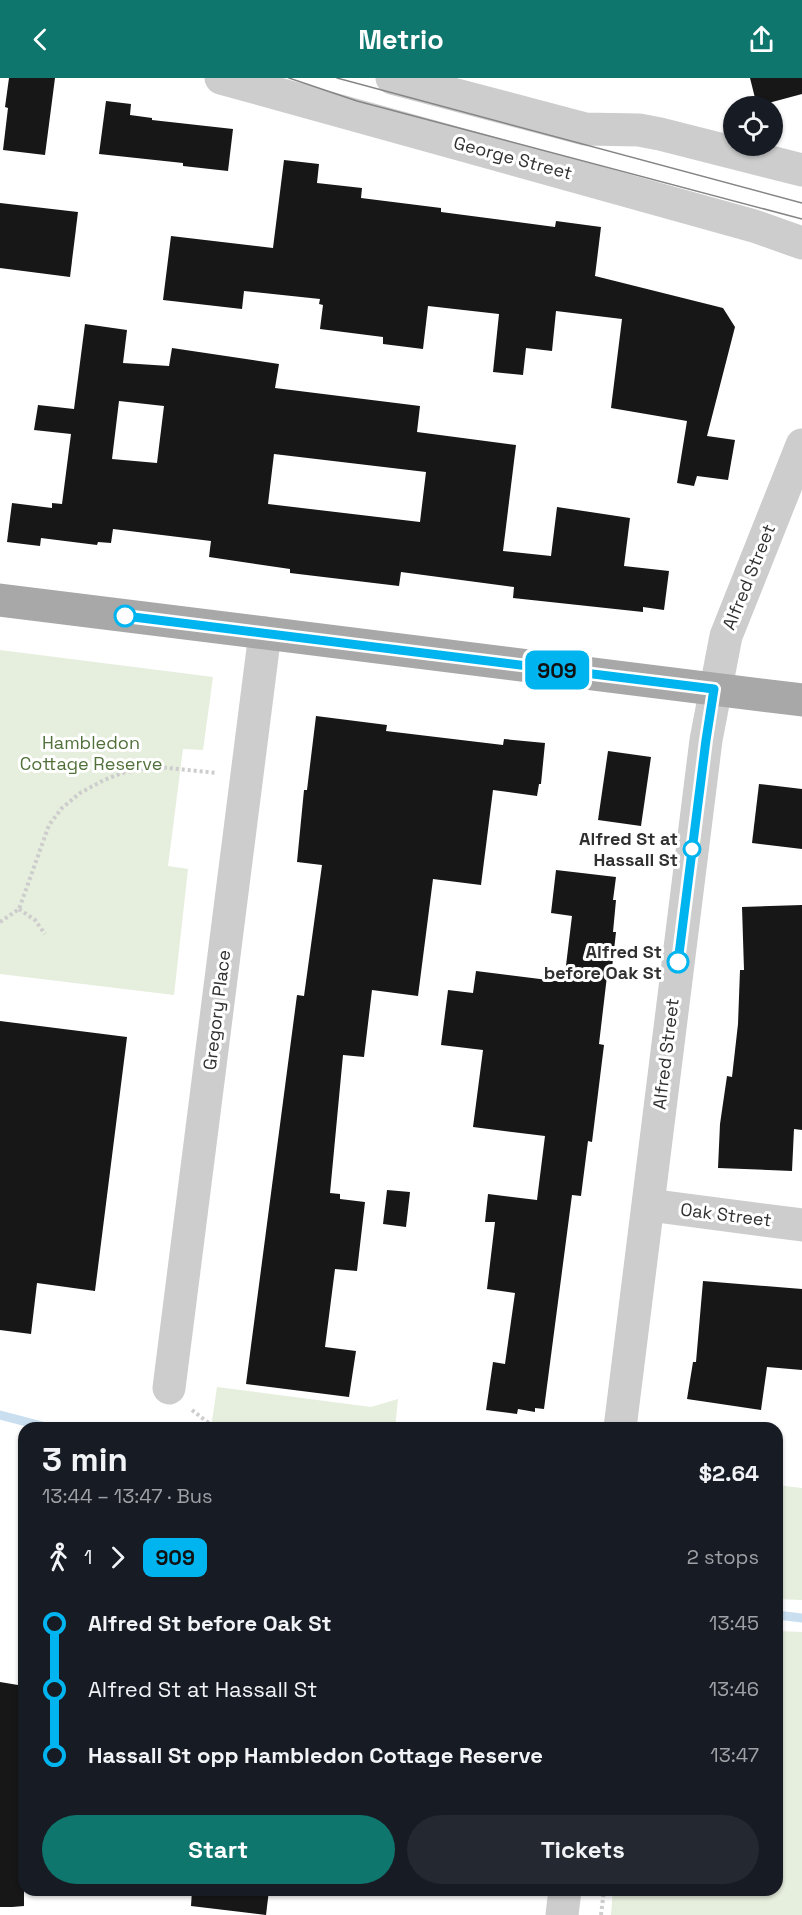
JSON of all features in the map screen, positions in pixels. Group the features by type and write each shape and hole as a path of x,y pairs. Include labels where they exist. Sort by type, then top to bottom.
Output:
{"main road":[{"path":"0,600 802,700"}],"street":[{"name":"George Street","path":"221,78 754,225 802,243"},
{"path":"392,78 585,129 639,130 802,170"},
{"name":"Alfred Street","path":"621,1422 649,1205 664,1062 714,689 726,636 802,445"},
{"name":"Gregory Place","path":"170,1388 265,633"},
{"name":"Oak Street","path":"649,1205 802,1225"},
{"path":"562,1915 564,1896"}],"path":[{"path":"0,922 19,909 49,825 62,808 80,793 122,773 142,769 159,767 222,773"},
{"path":"19,909 35,920 45,934"},
{"path":"202,1419 206,1422"},
{"path":"601,1915 603,1896"}],"green space":[{"name":"Hambledon Cottage Reserve","path":"0,650 213,677 203,750 183,749 168,866 188,869 174,995 0,974"},
{"path":"217,1387 371,1407 398,1399 396,1422 212,1422"},
{"path":"783,1486 802,1488 802,1600 783,1599"},
{"path":"783,1631 802,1632 802,1915 611,1915 613,1896 783,1896"}],"building":[{"path":"9,78 55,78 45,155 3,150"},
{"path":"750,78 802,78 802,94 783,99 783,96 754,96"},
{"path":"106,101 131,104 130,115 152,118 152,120 233,129 228,171 183,166 183,163 99,154"},
{"path":"284,160 319,164 317,183 362,188 361,198 441,208 441,212 555,227 556,221 601,227 595,276 723,308 735,327 707,436 735,440 728,480 697,476 694,486 677,483 687,421 611,408 622,319 556,311 552,351 526,348 523,375 493,372 499,314 428,306 423,349 383,344 383,337 320,329 323,305 319,304 320,299 244,291 242,309 163,300 171,236 273,248"},
{"path":"0,203 78,212 70,277 0,268"},
{"path":"85,324 127,330 123,363 169,366 172,348 279,364 275,388 420,406 417,432 516,445 503,551 551,556 557,507 630,518 624,566 669,571 664,610 643,607 643,612 513,598 514,587 401,572 399,586 290,573 290,569 209,557 211,541 113,529 111,543 98,542 97,545 41,538 40,546 7,542 12,503 52,508 52,503 62,504 71,434 34,430 38,405 74,409","holes":["119,401 164,406 157,463 112,459","274,454 426,472 420,522 268,504"]},
{"path":"316,716 387,725 386,731 503,745 504,739 545,743 541,784 539,784 537,796 493,790 481,885 433,879 418,996 372,990 364,1057 343,1055 330,1193 340,1194 340,1199 365,1202 357,1271 335,1269 325,1347 356,1351 349,1397 246,1384 297,995 304,996 322,865 297,862 304,790 307,790"},
{"path":"608,751 651,757 641,826 598,820"},
{"path":"759,784 802,789 802,849 752,843"},
{"path":"556,870 616,877 613,932 616,932 611,977 607,976 599,1044 604,1045 592,1142 588,1141 581,1196 572,1195 544,1409 535,1408 535,1412 518,1409 517,1414 486,1410 493,1362 505,1364 515,1293 487,1289 495,1222 485,1222 488,1194 537,1200 545,1136 473,1127 483,1050 441,1045 448,990 473,993 476,971 564,982 572,916 551,913"},
{"path":"802,905 802,1130 794,1129 792,1171 718,1168 720,1124 727,1076 732,1077 738,1024 740,970 744,970 742,907"},
{"path":"0,1021 127,1037 95,1291 37,1283 31,1334 0,1330"},
{"path":"387,1190 410,1192 406,1227 383,1224"},
{"path":"703,1281 802,1289 802,1370 767,1367 761,1410 687,1399 693,1362 696,1362"},
{"path":"0,1682 18,1685 18,1896 24,1896 24,1906 0,1907"},
{"path":"192,1896 268,1896 266,1915 191,1906"}],"waterway":[{"path":"0,1415 27,1422"},
{"path":"783,1616 802,1618"}],"tram line":[{"path":"289,78 357,101 802,219"},
{"path":"337,78 802,203"}],"bus line":[{"name":"909","path":"125,616 714,689 678,962"}],"place":[{"name":"Alfred St at Hassall St","path":"692,849"},
{"name":"Alfred St before Oak St","path":"678,962"}]}
